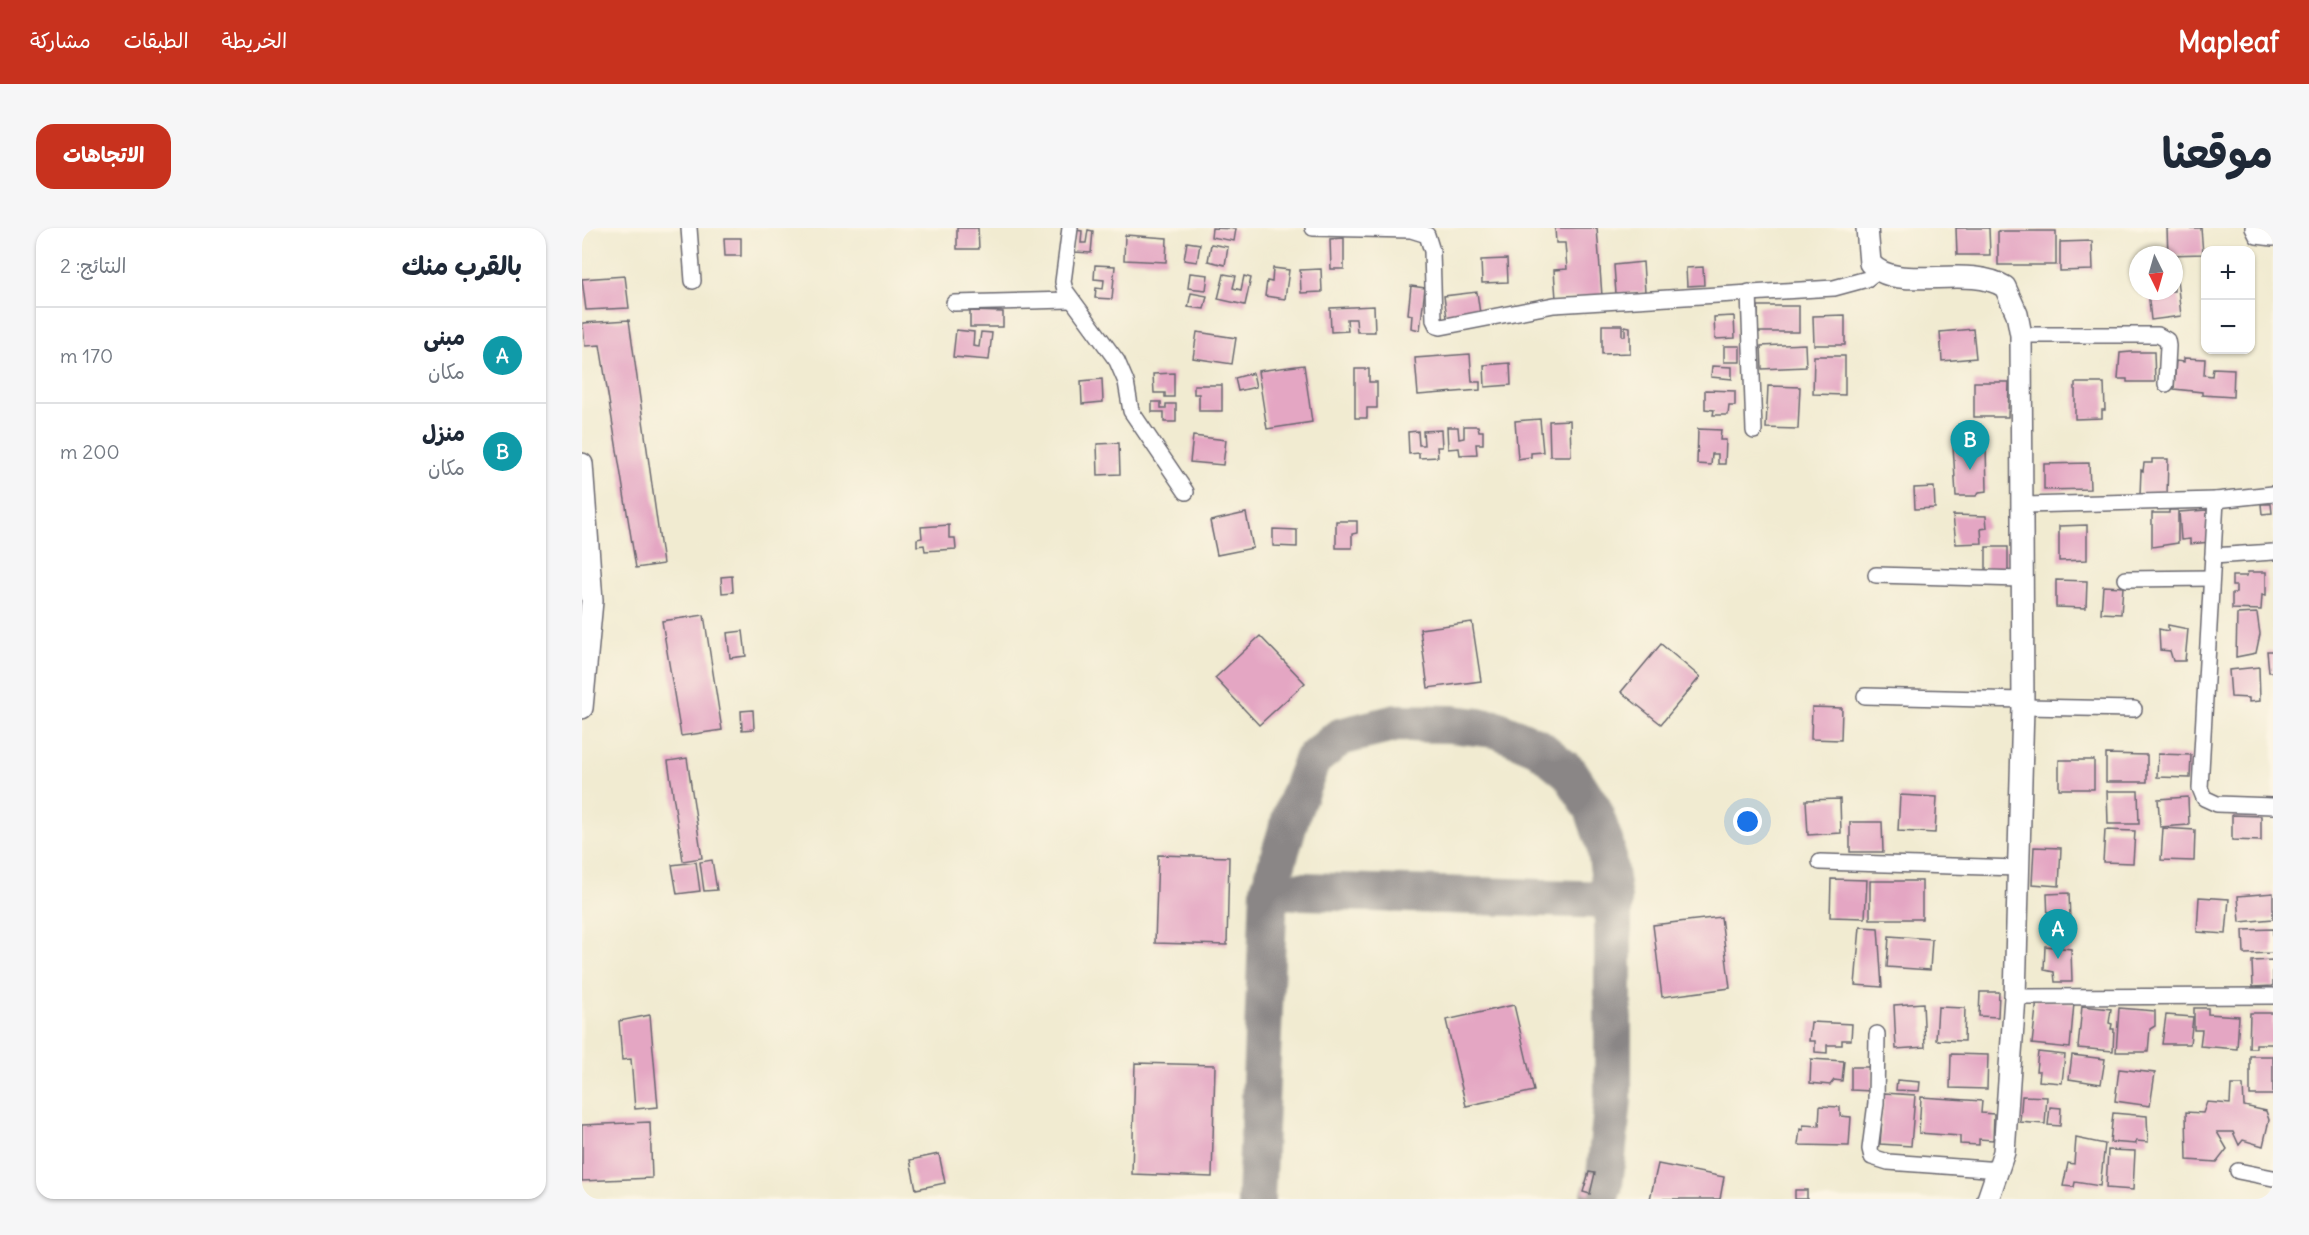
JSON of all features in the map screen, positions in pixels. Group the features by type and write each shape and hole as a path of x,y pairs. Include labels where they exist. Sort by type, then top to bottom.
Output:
{"main road":[{"path":"1867,228 1868,257 1877,271 1891,277 1993,280 2009,292 2018,314 2021,335 2023,704 2015,997 2009,1113 2000,1170 1988,1199"},
{"path":"582,465 592,601 582,708"}],"street":[{"path":"689,228 693,281"},
{"path":"1070,228 1063,282 1070,300 1117,361 1126,382 1131,411 1186,492"},
{"path":"1313,228 1411,230 1427,235 1432,251 1434,320 1437,326 1442,327 1554,305 1842,287 1867,279 1877,271"},
{"path":"2253,228 2257,236 2273,238"},
{"path":"1749,292 1754,431"},
{"path":"954,303 1070,300"},
{"path":"2021,335 2158,335 2167,340 2168,346 2166,384"},
{"path":"2022,505 2216,500 2273,494"},
{"path":"2216,500 2200,788 2204,798 2217,804 2273,806"},
{"path":"2212,556 2273,552"},
{"path":"1876,575 2021,579"},
{"path":"2126,579 2211,578"},
{"path":"1865,696 2134,709"},
{"path":"1820,862 2018,868"},
{"path":"2015,997 2273,996"},
{"path":"1877,1034 1878,1078 1870,1149 1872,1157 1888,1162 2000,1170"},
{"path":"2238,1171 2273,1178"}],"building":[{"path":"957,228 978,228 979,249 957,249"},
{"path":"1212,228 1236,229 1234,241 1211,237"},
{"path":"1555,228 1597,228 1602,296 1556,299 1554,270 1567,269 1565,243 1556,243"},
{"path":"1956,228 1989,228 1990,255 1957,255"},
{"path":"2167,228 2201,228 2201,254 2183,255 2183,246 2168,246"},
{"path":"1076,230 1082,231 1081,243 1086,243 1088,230 1093,231 1091,253 1074,252"},
{"path":"1998,231 2056,231 2056,265 1998,265"},
{"path":"1125,235 1167,238 1166,262 1124,260"},
{"path":"724,238 741,238 741,256 725,256"},
{"path":"1344,238 1344,269 1331,269 1330,239"},
{"path":"2092,241 2093,270 2060,271 2060,242"},
{"path":"1187,242 1200,244 1197,262 1184,260"},
{"path":"1211,244 1228,247 1225,265 1208,261"},
{"path":"1507,259 1508,282 1482,283 1481,260"},
{"path":"1643,262 1645,292 1616,294 1614,265"},
{"path":"1095,265 1115,266 1112,299 1095,298 1096,288 1103,289 1104,280 1094,279"},
{"path":"1703,267 1704,285 1687,286 1686,268"},
{"path":"1273,268 1289,270 1285,299 1265,296 1267,281 1272,282"},
{"path":"1321,269 1322,292 1301,293 1300,270"},
{"path":"1190,273 1208,275 1206,290 1188,288"},
{"path":"1224,274 1236,276 1233,288 1241,290 1244,276 1251,278 1245,305 1218,299"},
{"path":"625,276 629,308 586,310 582,279"},
{"path":"1411,286 1425,288 1420,330 1411,328 1412,315 1408,314"},
{"path":"1477,292 1480,314 1447,318 1444,296"},
{"path":"1191,293 1207,296 1204,309 1188,307"},
{"path":"2149,300 2179,300 2181,316 2151,320"},
{"path":"1374,306 1375,332 1357,332 1356,319 1347,319 1348,331 1331,332 1330,308"},
{"path":"1758,306 1799,306 1799,332 1758,332"},
{"path":"970,311 1003,312 1003,327 970,327"},
{"path":"1845,315 1845,345 1814,345 1813,316"},
{"path":"1734,316 1735,338 1715,339 1714,317"},
{"path":"629,320 663,564 636,568 600,345 585,346 583,323"},
{"path":"1602,325 1622,325 1622,336 1625,336 1625,326 1630,327 1630,353 1602,354"},
{"path":"1973,329 1976,358 1942,361 1940,332"},
{"path":"956,330 974,332 973,346 979,347 981,332 992,333 989,360 953,357"},
{"path":"1197,332 1236,338 1232,364 1193,358"},
{"path":"1805,344 1806,367 1762,369 1761,346"},
{"path":"1724,346 1740,346 1740,362 1724,362"},
{"path":"2154,352 2155,382 2127,382 2127,379 2118,379 2120,353"},
{"path":"1470,354 1472,382 1480,382 1480,390 1418,395 1415,358"},
{"path":"1814,356 1845,356 1845,395 1813,394"},
{"path":"2184,358 2205,359 2204,375 2212,376 2213,368 2234,369 2233,397 2202,395 2202,392 2174,389 2176,361 2184,362"},
{"path":"1510,363 1511,385 1485,387 1484,365"},
{"path":"1304,365 1312,422 1267,429 1258,371"},
{"path":"1712,366 1732,367 1732,379 1711,377"},
{"path":"1355,369 1369,369 1369,382 1377,382 1377,408 1367,408 1367,418 1355,418"},
{"path":"1174,373 1174,397 1165,397 1165,393 1154,393 1153,374"},
{"path":"1253,373 1256,387 1238,391 1235,378"},
{"path":"1102,379 1103,402 1082,404 1081,381"},
{"path":"1974,382 2009,382 2008,417 1974,417"},
{"path":"2075,383 2104,383 2105,410 2102,410 2102,418 2075,419"},
{"path":"1194,385 1222,385 1222,411 1199,411 1199,394 1194,394"},
{"path":"1768,386 1800,387 1798,429 1766,428"},
{"path":"1705,390 1735,391 1735,406 1729,406 1728,415 1713,415 1714,410 1705,409"},
{"path":"1152,402 1161,402 1161,408 1166,408 1166,404 1176,404 1176,422 1164,422 1164,412 1152,412"},
{"path":"1540,419 1543,452 1531,453 1531,457 1518,459 1515,421"},
{"path":"1570,420 1571,456 1550,456 1549,421"},
{"path":"1464,426 1478,426 1479,431 1483,431 1483,444 1476,444 1477,454 1460,455 1459,448 1448,449 1447,427 1458,427 1459,439 1464,438"},
{"path":"1698,429 1721,430 1720,440 1726,440 1725,464 1718,464 1718,454 1712,454 1711,465 1697,464"},
{"path":"1441,430 1442,447 1437,447 1438,457 1419,458 1419,453 1409,454 1408,432 1418,431 1419,445 1424,445 1423,431"},
{"path":"1193,436 1226,440 1223,465 1190,462"},
{"path":"1976,442 1976,449 1986,447 1987,491 1979,492 1976,496 1956,496 1953,445"},
{"path":"1119,443 1120,474 1098,475 1097,444"},
{"path":"2152,459 2168,459 2167,496 2140,495 2141,470 2143,471 2144,463 2152,463"},
{"path":"2089,463 2090,489 2044,490 2044,464"},
{"path":"1934,487 1935,508 1915,509 1914,488"},
{"path":"2261,504 2271,504 2272,513 2262,514"},
{"path":"2169,510 2178,510 2178,543 2152,547 2152,513 2169,513"},
{"path":"2207,510 2210,542 2190,544 2190,539 2181,540 2179,512"},
{"path":"1246,513 1253,548 1217,555 1210,521"},
{"path":"1953,515 1986,516 1987,528 1981,529 1982,543 1956,544"},
{"path":"1336,521 1357,521 1357,533 1352,534 1352,548 1336,548"},
{"path":"949,525 949,538 955,538 956,549 925,551 924,545 917,546 917,539 922,538 921,527"},
{"path":"2087,525 2087,560 2059,561 2059,526"},
{"path":"1273,529 1297,530 1297,547 1273,546"},
{"path":"1986,547 2008,547 2008,575 1986,575"},
{"path":"2248,572 2266,572 2266,596 2262,595 2261,610 2232,609 2232,593 2236,593 2236,586 2232,586 2232,576 2247,576"},
{"path":"732,576 733,592 722,593 721,577"},
{"path":"2056,580 2087,581 2086,608 2056,607"},
{"path":"2103,586 2123,587 2121,614 2101,613"},
{"path":"2257,613 2260,634 2256,653 2236,657 2237,614"},
{"path":"704,615 722,730 681,736 662,621"},
{"path":"1472,622 1481,681 1428,688 1420,629"},
{"path":"2168,625 2188,629 2185,661 2173,661 2170,651 2160,650 2159,629 2168,631"},
{"path":"743,631 746,656 730,658 727,633"},
{"path":"1260,636 1305,683 1259,725 1215,678"},
{"path":"1661,644 1700,677 1661,724 1621,692"},
{"path":"2267,651 2273,651 2273,672 2269,672"},
{"path":"2259,667 2260,701 2249,702 2249,698 2231,697 2229,670"},
{"path":"1812,707 1842,708 1841,740 1811,739"},
{"path":"753,710 754,729 742,730 741,711"},
{"path":"2106,754 2147,755 2147,782 2106,782"},
{"path":"2158,754 2191,755 2190,778 2157,777"},
{"path":"687,758 702,858 683,861 668,761"},
{"path":"2059,760 2094,760 2094,789 2059,789"},
{"path":"2107,791 2138,791 2139,824 2108,824"},
{"path":"1900,795 1937,797 1935,833 1898,831"},
{"path":"2188,797 2189,825 2160,827 2158,799"},
{"path":"1840,799 1841,833 1808,835 1806,800"},
{"path":"2232,815 2261,816 2261,841 2232,840"},
{"path":"1850,822 1882,822 1883,852 1850,852"},
{"path":"2163,828 2195,830 2194,861 2161,860"},
{"path":"2105,830 2135,831 2133,863 2103,862"},
{"path":"2034,847 2061,848 2059,886 2032,884"},
{"path":"1158,855 1229,857 1227,945 1155,943"},
{"path":"712,860 717,890 704,891 700,862"},
{"path":"696,862 700,891 677,894 672,865"},
{"path":"1831,879 1867,880 1865,918 1830,917"},
{"path":"1870,881 1922,881 1922,919 1870,919"},
{"path":"2069,893 2070,920 2048,921 2047,894"},
{"path":"2273,893 2273,919 2240,922 2238,896"},
{"path":"2199,897 2229,899 2226,934 2197,932"},
{"path":"1721,917 1730,988 1662,997 1653,925"},
{"path":"1860,927 1878,928 1882,987 1855,985"},
{"path":"2273,929 2273,953 2244,954 2243,930"},
{"path":"1889,936 1932,939 1930,970 1887,967"},
{"path":"2045,946 2071,949 2072,982 2055,982 2054,972 2044,970"},
{"path":"2273,960 2273,986 2253,987 2252,961"},
{"path":"1980,992 1999,992 1998,1017 1979,1016"},
{"path":"2037,999 2074,1003 2070,1048 2032,1044"},
{"path":"1923,1003 1925,1047 1896,1049 1894,1005"},
{"path":"1514,1005 1534,1091 1466,1106 1446,1020"},
{"path":"2082,1006 2111,1009 2109,1023 2112,1024 2111,1029 2114,1029 2113,1051 2078,1048"},
{"path":"1938,1007 1965,1008 1964,1041 1936,1040"},
{"path":"2119,1008 2155,1011 2155,1026 2150,1029 2148,1052 2116,1052"},
{"path":"2194,1008 2208,1008 2208,1014 2239,1016 2237,1049 2200,1046 2202,1030 2194,1030"},
{"path":"2250,1013 2273,1013 2273,1044 2256,1044 2256,1048 2249,1048"},
{"path":"650,1015 658,1107 635,1109 631,1059 622,1060 619,1021"},
{"path":"2166,1015 2193,1017 2190,1044 2162,1044"},
{"path":"1811,1022 1852,1024 1851,1040 1842,1040 1842,1045 1827,1045 1827,1053 1815,1052 1815,1041 1809,1041"},
{"path":"2038,1052 2065,1055 2062,1083 2039,1081 2040,1071 2036,1071"},
{"path":"1951,1054 1988,1055 1987,1089 1950,1088"},
{"path":"2072,1055 2105,1059 2101,1084 2069,1079"},
{"path":"2250,1056 2273,1056 2273,1095 2250,1095"},
{"path":"1811,1059 1844,1061 1842,1081 1834,1080 1830,1085 1810,1083"},
{"path":"1135,1063 1215,1065 1212,1177 1132,1174"},
{"path":"1851,1067 1872,1067 1872,1091 1851,1090"},
{"path":"2119,1069 2155,1073 2150,1106 2115,1101"},
{"path":"1897,1080 1920,1082 1919,1091 1896,1090"},
{"path":"2231,1085 2243,1085 2244,1106 2266,1111 2269,1120 2263,1146 2243,1140 2239,1145 2233,1132 2217,1132 2227,1149 2217,1162 2187,1160 2186,1112 2203,1113 2207,1102 2230,1104"},
{"path":"1884,1093 1915,1095 1911,1146 1880,1144"},
{"path":"2022,1096 2047,1097 2045,1124 2020,1122"},
{"path":"1921,1097 1982,1101 1981,1113 1994,1114 1993,1140 1979,1139 1979,1145 1960,1144 1960,1136 1919,1133"},
{"path":"1820,1106 1840,1107 1840,1116 1851,1117 1849,1146 1798,1145 1800,1129 1803,1130 1803,1125 1819,1126"},
{"path":"2050,1107 2061,1108 2060,1126 2048,1125"},
{"path":"2113,1113 2147,1116 2148,1142 2136,1141 2136,1144 2110,1142"},
{"path":"650,1122 652,1178 582,1181 582,1125"},
{"path":"2076,1138 2105,1144 2100,1186 2075,1182 2074,1187 2063,1186 2068,1163 2074,1164"},
{"path":"2108,1150 2135,1151 2133,1190 2106,1188"},
{"path":"939,1154 945,1183 916,1189 910,1160"},
{"path":"1658,1164 1724,1177 1720,1199 1650,1199"},
{"path":"1589,1172 1595,1173 1590,1194 1583,1192"},
{"path":"1795,1190 1807,1190 1807,1199 1795,1199"}],"taxiway":[{"path":"1256,1199 1269,890 1292,813 1312,760 1340,737 1397,723 1451,724 1496,729 1538,747 1570,773 1593,809 1605,844 1613,900 1613,1099 1604,1185 1599,1199"},
{"path":"1269,890 1613,900"}],"place":[{"name":"منزل","path":"1970,470"},
{"name":"مبنى","path":"2058,959"}]}
